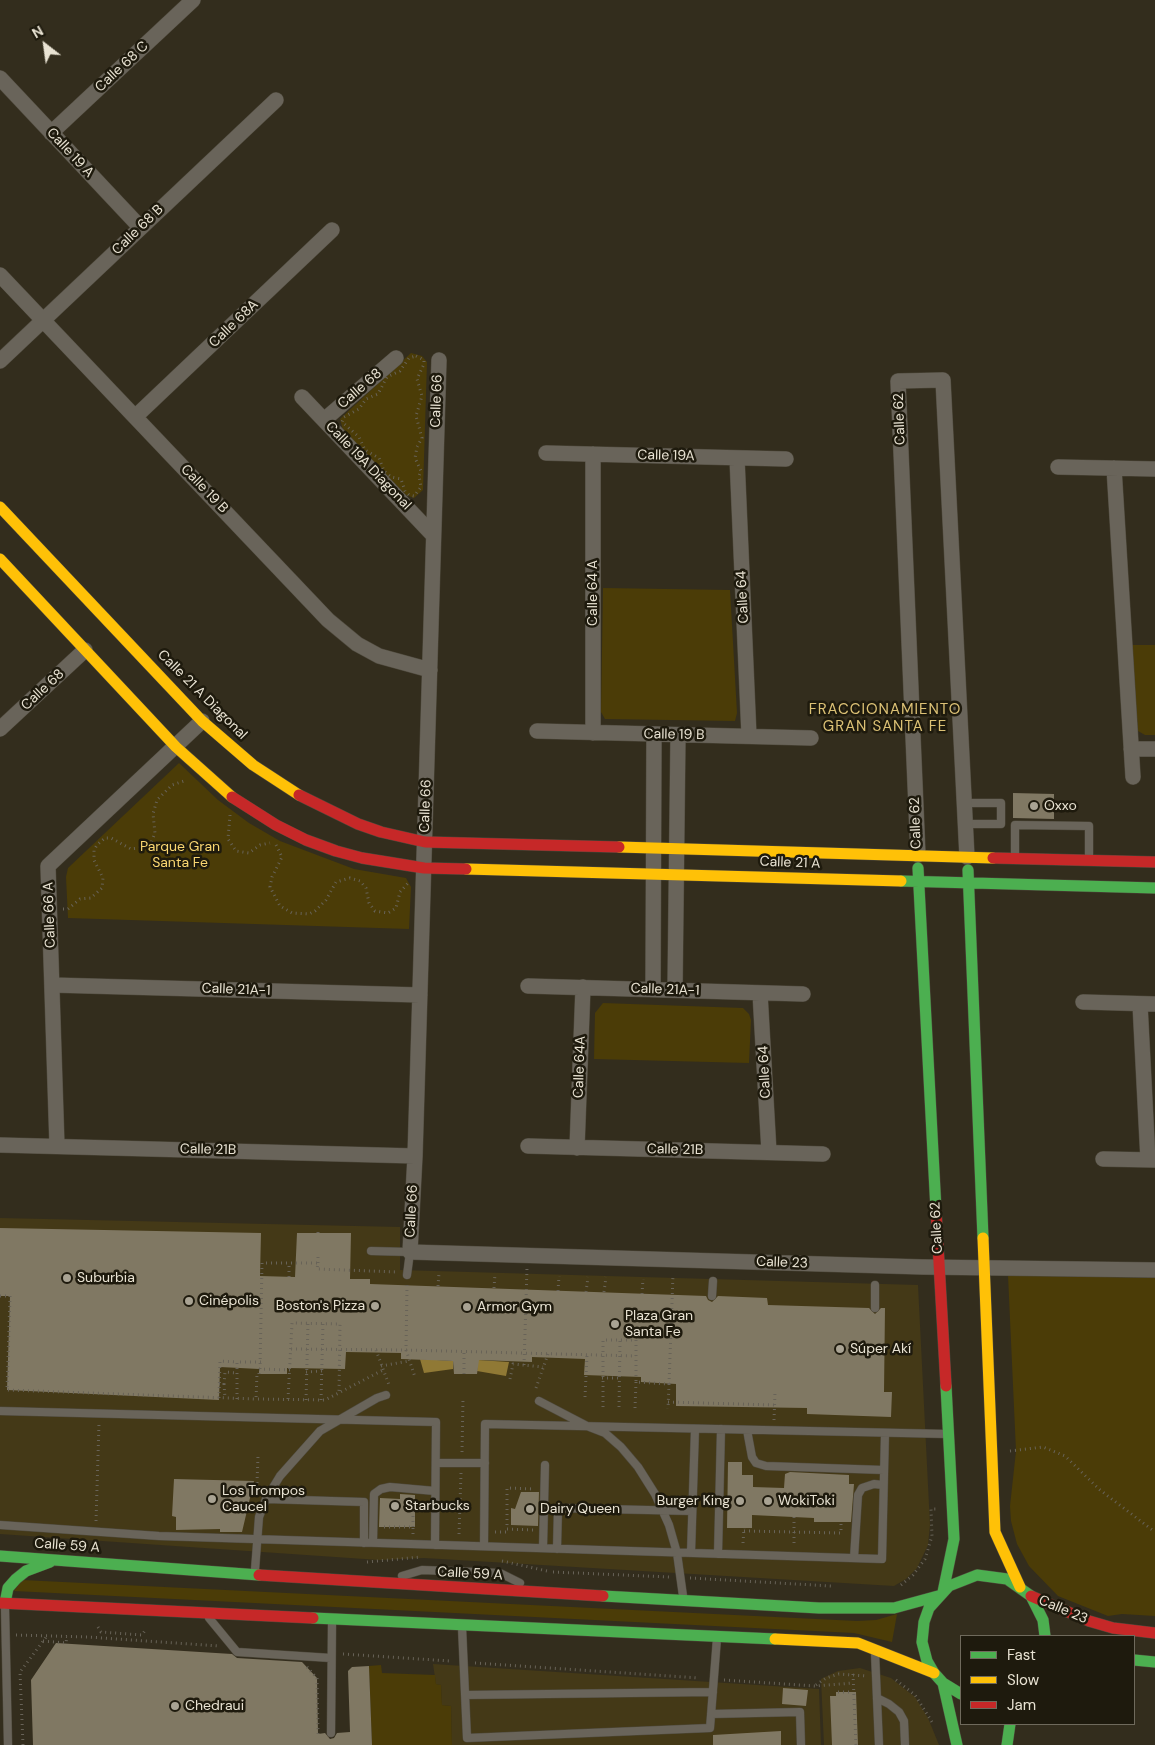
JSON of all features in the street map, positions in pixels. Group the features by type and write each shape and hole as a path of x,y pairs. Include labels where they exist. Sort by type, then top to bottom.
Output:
{"main road":[{"name":"Calle 21 A Diagonal","path":"0,508 202,721 253,765 294,793 358,824 425,842"},
{"path":"0,559 176,746 224,792 276,825 306,840 362,858 424,868"},
{"name":"Calle 21 A","path":"425,842 1155,862"},
{"name":"Calle 62","path":"918,856 954,1539 940,1594"},
{"name":"Calle 62","path":"967,857 995,1532 1020,1587"},
{"name":"Calle 21 A","path":"424,868 1155,888"},
{"name":"Calle 59 A","path":"0,1556 376,1584 820,1608 894,1608 940,1594"},
{"path":"55,1560 26,1571 16,1578 8,1588 3,1603 858,1643 934,1673"},
{"path":"960,1693 942,1683 934,1673 927,1662 922,1642 924,1622 940,1594 963,1579 977,1576 1007,1579 1030,1596 1043,1620 1045,1635"},
{"name":"Calle 23","path":"1030,1596 1089,1621 1113,1628 1155,1633"},
{"path":"1135,1660 1155,1662"},
{"path":"942,1683 957,1745"},
{"path":"1007,1745 1010,1725"}],"street":[{"name":"Calle 68 C","path":"52,133 193,0"},
{"name":"Calle 19 A","path":"0,78 140,227"},
{"name":"Calle 68 B","path":"0,361 276,100"},
{"name":"Calle 68A","path":"135,417 332,230"},
{"name":"Calle 19 B","path":"0,275 342,633 379,656 430,670"},
{"name":"Calle 68","path":"324,420 396,358"},
{"name":"Calle 66","path":"410,1252 415,1156 439,360"},
{"name":"Calle 62","path":"918,856 898,381 943,380 967,857"},
{"name":"Calle 19A Diagonal","path":"302,397 434,535"},
{"name":"Calle 19A","path":"546,453 786,459"},
{"name":"Calle 64 A","path":"593,733 594,454"},
{"name":"Calle 64","path":"737,458 749,736"},
{"path":"1058,467 1155,470"},
{"path":"1114,468 1133,777"},
{"name":"Calle 68","path":"0,729 85,650"},
{"name":"Calle 66 A","path":"57,1146 48,866 202,721"},
{"name":"Calle 19 B","path":"537,731 811,738"},
{"path":"653,989 654,734"},
{"path":"675,990 678,735"},
{"path":"1132,749 1155,749"},
{"name":"Calle 21A-1","path":"52,985 420,995"},
{"name":"Calle 21A-1","path":"528,986 803,994"},
{"name":"Calle 64A","path":"577,1148 583,987"},
{"name":"Calle 64","path":"760,992 769,1152"},
{"path":"1083,1002 1148,1004 1152,1160 1103,1159"},
{"name":"Calle 21B","path":"0,1145 415,1156"},
{"name":"Calle 21B","path":"528,1146 823,1154"},
{"name":"Calle 23","path":"410,1252 939,1267 1155,1270"}],"lane":[{"path":"965,803 1001,803 1001,824 966,824"},
{"path":"1015,858 1015,826 1089,826 1088,860"},
{"path":"372,1251 410,1252 407,1275"},
{"path":"712,1296 713,1281"},
{"path":"875,1285 875,1308"},
{"path":"255,1575 259,1516 266,1499 280,1476 295,1457 320,1432 376,1398 386,1395"},
{"path":"539,1401 587,1426 605,1433 621,1447 638,1467 662,1510 677,1553 683,1601"},
{"path":"0,1411 436,1422 435,1545"},
{"path":"484,1546 485,1424 948,1434"},
{"path":"691,1553 695,1429"},
{"path":"718,1554 721,1429"},
{"path":"747,1430 752,1457 756,1463 766,1466 884,1470"},
{"path":"0,1525 95,1532 256,1539 882,1559 885,1433"},
{"path":"436,1462 485,1463"},
{"path":"543,1548 545,1464"},
{"path":"854,1558 858,1495 862,1488 874,1484 884,1485"},
{"path":"373,1543 374,1494 381,1489 390,1487 435,1491"},
{"path":"266,1499 364,1502 364,1542"},
{"path":"557,1549 558,1508 692,1511"},
{"path":"376,1584 422,1570 500,1573 540,1593"},
{"path":"3,1603 2,1653 8,1745"},
{"path":"205,1612 237,1652 296,1656 331,1655"},
{"path":"331,1733 332,1618"},
{"path":"462,1624 467,1738 710,1728 717,1636"},
{"path":"875,1649 879,1745"},
{"path":"465,1695 713,1692"},
{"path":"877,1698 899,1712 904,1721 906,1745"},
{"path":"711,1714 800,1712 801,1745"}],"path":[{"path":"411,357 420,357 424,364 417,379 422,396 416,416 422,438 417,447 415,458 421,471 419,476 421,487 414,496 409,495 405,491 401,479 391,477 384,471 379,458 365,450 359,437 342,422 344,417 359,409 366,399 378,394 387,377 403,369 406,361 411,357"},
{"path":"50,910 68,909 76,901 91,898 100,891 103,878 93,855 97,845 105,838 111,838 131,849 146,847 155,833 154,806 161,794 172,785 190,780"},
{"path":"228,811 230,814 228,840 236,850 249,853 266,842 277,847 282,857 272,876 270,887 277,902 287,912 297,915 315,911 326,900 336,882 350,878 360,881 366,888 370,903 375,911 388,913 396,908 400,892 409,883"},
{"path":"318,1228 318,1233"},
{"path":"318,1256 317,1268 403,1272 403,1275 407,1275 406,1350 415,1377"},
{"path":"668,1409 674,1260"},
{"path":"256,1399 257,1374 261,1362 262,1263 318,1263"},
{"path":"289,1263 289,1277"},
{"path":"438,1286 439,1273"},
{"path":"494,1288 495,1274"},
{"path":"524,1365 527,1275"},
{"path":"558,1291 559,1276"},
{"path":"586,1292 588,1277"},
{"path":"604,1292 606,1277"},
{"path":"642,1294 643,1279"},
{"path":"0,1296 10,1296 6,1390 237,1399 325,1400 382,1368 409,1360"},
{"path":"288,1399 292,1323 340,1324 339,1392"},
{"path":"306,1400 308,1323"},
{"path":"321,1400 323,1323"},
{"path":"603,1407 603,1340 636,1340 635,1408"},
{"path":"619,1407 620,1340"},
{"path":"291,1349 464,1351 636,1356"},
{"path":"376,1350 390,1386"},
{"path":"464,1351 464,1374"},
{"path":"536,1388 548,1354"},
{"path":"586,1398 587,1355"},
{"path":"219,1398 220,1361 261,1362"},
{"path":"237,1362 237,1399"},
{"path":"510,1379 512,1364 543,1367"},
{"path":"260,1369 290,1370"},
{"path":"306,1372 322,1371"},
{"path":"225,1398 224,1372 237,1373"},
{"path":"602,1378 619,1378"},
{"path":"636,1382 669,1384"},
{"path":"219,1384 224,1384"},
{"path":"774,1424 775,1392"},
{"path":"668,1402 774,1405"},
{"path":"95,1532 99,1422"},
{"path":"992,1453 1043,1447 1065,1456 1107,1496 1155,1532"},
{"path":"258,1456 258,1483"},
{"path":"538,1530 506,1529 507,1488 539,1489"},
{"path":"413,1500 414,1527"},
{"path":"898,1587 913,1575 925,1559 932,1536 931,1509 936,1509"},
{"path":"794,1517 794,1548"},
{"path":"743,1546 744,1529 841,1533 842,1522"},
{"path":"696,1578 834,1586"},
{"path":"14,1635 67,1636 232,1647"},
{"path":"23,1745 20,1672 47,1636"},
{"path":"43,1641 66,1643 67,1636"},
{"path":"331,1655 450,1661"},
{"path":"296,1656 317,1678 318,1734"},
{"path":"472,1663 699,1678"},
{"path":"816,1686 832,1676 852,1674 867,1676"},
{"path":"852,1674 856,1745"},
{"path":"888,1675 915,1695 936,1730"},
{"path":"724,1680 816,1686 853,1683"},
{"path":"838,1692 853,1692"}],"shaded area":[{"path":"0,1218 400,1227 400,1270 918,1285 930,1525 928,1545 917,1568 906,1579 894,1586 424,1558 379,1560 0,1534"},
{"path":"420,1359 453,1361 453,1369 424,1373"},
{"path":"478,1360 509,1362 506,1376 477,1371"},
{"path":"433,1664 819,1689 821,1745 452,1745 451,1706 442,1705 441,1685 436,1684"},
{"path":"860,1668 891,1678 915,1697 928,1718 939,1745 824,1745 821,1679 838,1671"}],"green space":[{"path":"411,353 422,356 427,362 423,490 414,498 404,494 343,430 340,419"},
{"path":"603,588 730,590 737,713 735,721 605,719 601,712"},
{"path":"1131,645 1155,645 1155,735 1145,735 1138,731"},
{"name":"Parque Gran Santa Fe","path":"179,763 218,800 249,823 280,841 354,869 406,878 411,887 409,929 68,918 66,877 68,868"},
{"path":"603,1003 743,1008 749,1014 751,1020 749,1063 594,1059 595,1013"},
{"path":"1008,1275 1155,1278 1155,1616 1122,1614 1108,1616 1058,1596 1029,1566 1017,1544 1011,1521 1010,1506 1016,1451"},
{"path":"22,1580 857,1621 876,1620 897,1614 892,1642 854,1633 14,1591"},
{"path":"381,1665 382,1673 435,1675 436,1684 441,1685 442,1705 451,1706 452,1745 372,1745 369,1666"}],"building":[{"name":"Oxxo","path":"1013,793 1054,794 1054,819 1013,818"},
{"name":"Plaza Gran Santa Fe","path":"0,1228 261,1233 260,1276 295,1277 297,1233 351,1233 350,1279 370,1279 370,1284 706,1296 712,1302 718,1296 767,1298 768,1305 869,1308 875,1314 881,1308 885,1308 884,1392 892,1392 891,1417 807,1414 807,1408 676,1406 676,1384 641,1382 641,1377 584,1375 585,1359 532,1357 532,1362 479,1360 477,1374 454,1374 453,1361 401,1359 401,1353 346,1352 345,1369 287,1368 287,1374 259,1374 259,1369 220,1367 219,1400 7,1390 10,1296 0,1296"},
{"path":"728,1462 742,1462 742,1475 753,1475 753,1487 784,1488 785,1474 790,1472 849,1475 849,1484 854,1484 851,1522 814,1522 814,1518 752,1515 752,1528 727,1528"},
{"name":"Los Trompos Caucel","path":"174,1479 254,1481 242,1532 220,1532 220,1529 176,1530 176,1517 172,1516"},
{"name":"Dairy Queen","path":"521,1492 539,1492 538,1526 511,1525 511,1508 515,1509"},
{"name":"Starbucks","path":"400,1494 415,1495 415,1527 379,1527 380,1498 400,1499"},
{"name":"Chedraui","path":"56,1643 232,1654 237,1658 302,1662 317,1678 318,1734 325,1733 330,1739 334,1738 337,1733 350,1732 348,1671 352,1667 369,1666 372,1745 33,1745 31,1680"},
{"path":"783,1688 808,1690 806,1706 782,1704"},
{"path":"836,1692 856,1692 858,1745 832,1745 830,1696 836,1696"},
{"path":"781,1731 781,1745 713,1745 713,1735"}],"traffic: fast":[{"path":"918,868 936,1210"},
{"path":"968,870 983,1238"},
{"path":"901,881 1155,888"},
{"path":"943,1592 954,1539 946,1386"},
{"path":"0,1556 259,1575"},
{"path":"5,1603 8,1588 16,1579 26,1571 50,1562"},
{"path":"960,1693 943,1683 934,1673 927,1661 922,1642 924,1622 929,1608 949,1586 977,1575 1007,1579 1031,1596 1043,1620 1045,1635"},
{"path":"603,1596 819,1608 894,1608 938,1596"},
{"path":"313,1618 775,1639"},
{"path":"1135,1660 1155,1662"},
{"path":"943,1683 957,1745"},
{"path":"1007,1745 1010,1725"}],"traffic: slow":[{"path":"0,507 202,721 253,765 299,795"},
{"path":"0,559 176,747 232,797"},
{"path":"619,847 993,858"},
{"path":"466,869 901,881"},
{"path":"983,1238 995,1532 1020,1587"},
{"path":"775,1639 858,1643 934,1673"}],"traffic: jam":[{"path":"299,795 358,824 381,832 425,842 619,847"},
{"path":"232,797 276,825 306,840 336,851 362,858 424,868 466,869"},
{"path":"993,858 1155,862"},
{"path":"936,1210 946,1386"},
{"path":"259,1575 603,1596"},
{"path":"1031,1596 1089,1621 1113,1628 1155,1633"},
{"path":"0,1603 313,1618"}],"place":[{"name":"Oxxo","path":"1034,806"},
{"name":"Suburbia","path":"67,1278"},
{"name":"Cinépolis","path":"189,1301"},
{"name":"Boston's Pizza","path":"375,1306"},
{"name":"Armor Gym","path":"467,1307"},
{"name":"Plaza Gran Santa Fe","path":"615,1324"},
{"name":"Súper Akí","path":"840,1349"},
{"name":"Los Trompos Caucel","path":"212,1499"},
{"name":"Burger King","path":"740,1501"},
{"name":"WokiToki","path":"768,1501"},
{"name":"Starbucks","path":"395,1506"},
{"name":"Dairy Queen","path":"530,1509"},
{"name":"Chedraui","path":"175,1706"}],"district":[{"name":"FRACCIONAMIENTO GRAN SANTA FE","path":"885,718"}]}
